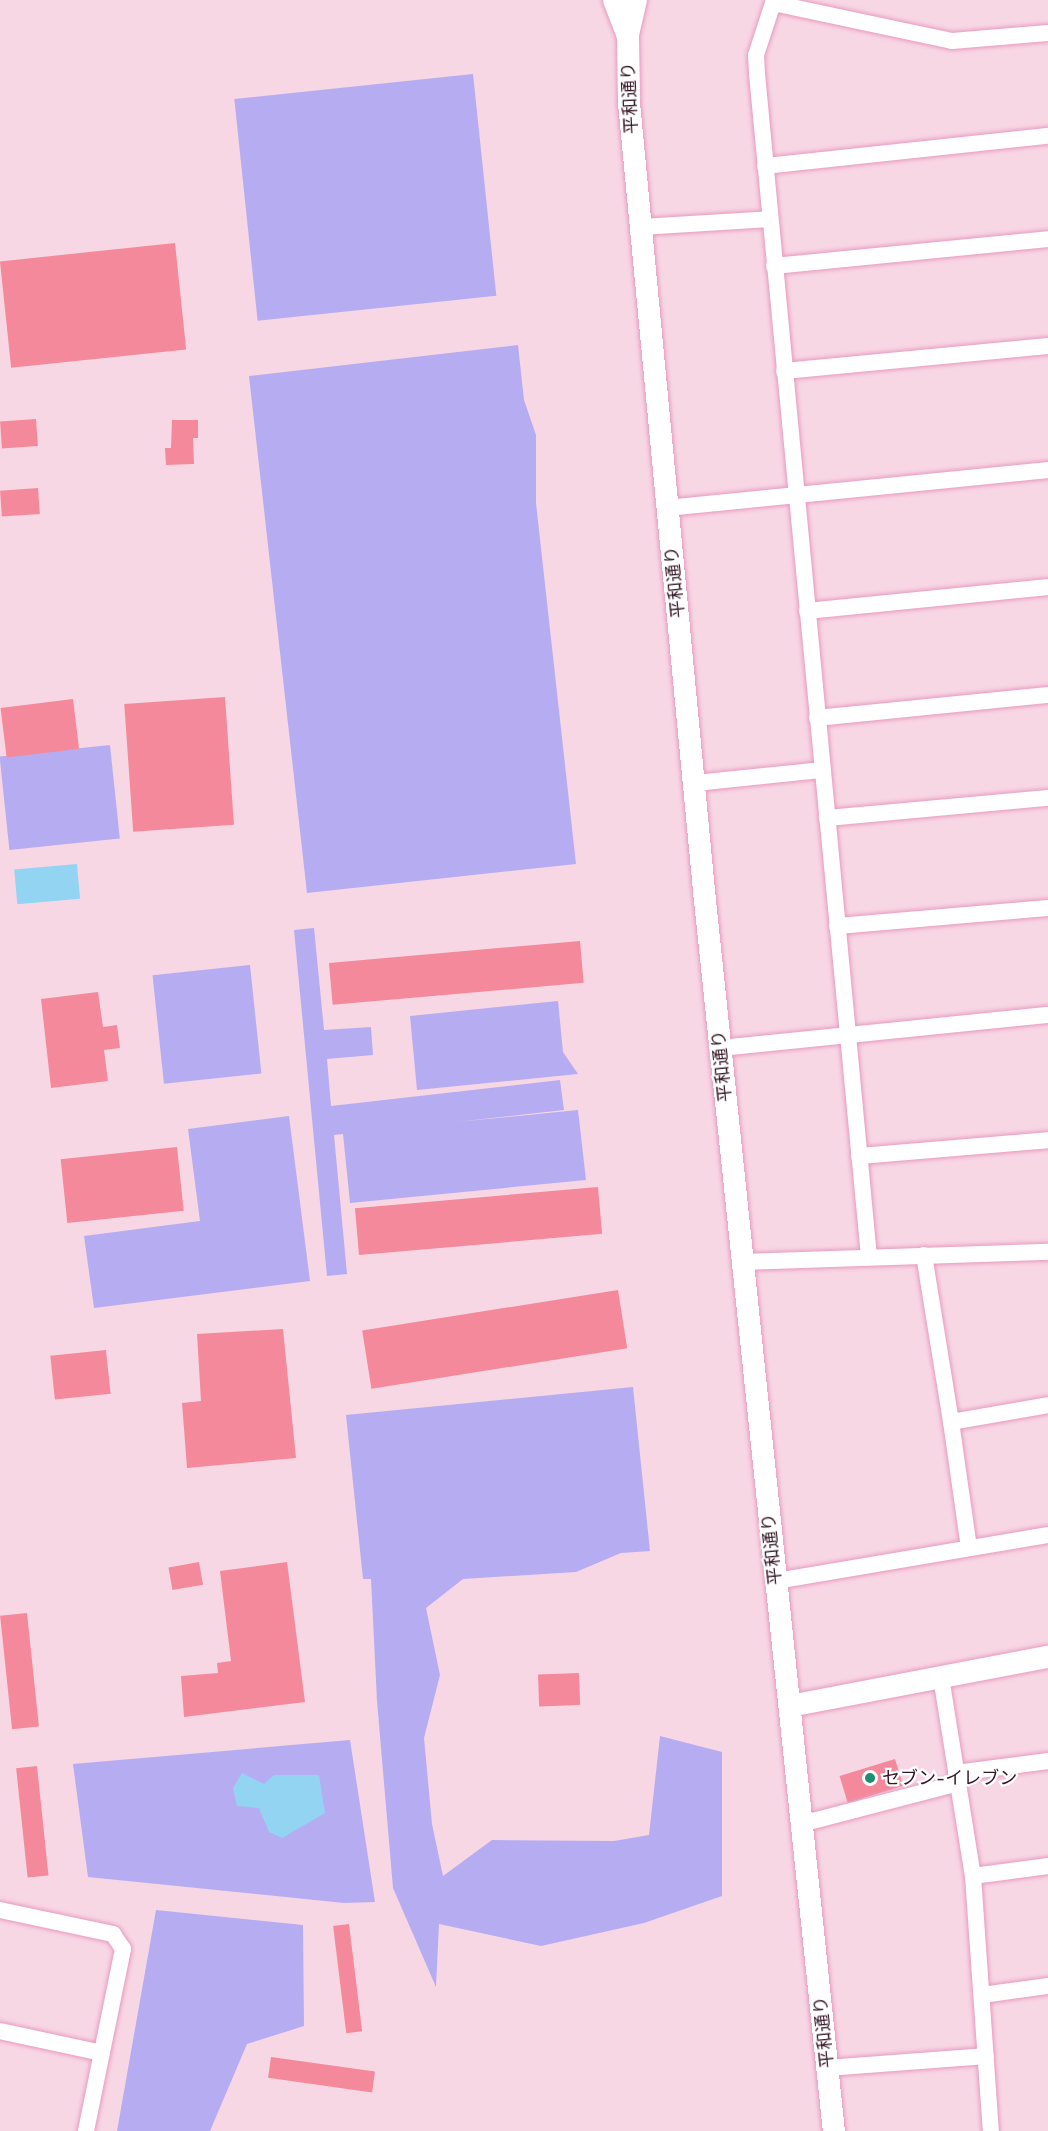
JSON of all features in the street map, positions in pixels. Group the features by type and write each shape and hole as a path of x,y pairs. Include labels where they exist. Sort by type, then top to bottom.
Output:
{"street":[{"path":"614,0 628,36"},
{"name":"平和通り","path":"636,0 628,36 629,103 742,1262 834,2131"},
{"path":"869,1256 795,495 756,55 773,2 952,41 1048,33"},
{"path":"765,166 1048,136"},
{"path":"641,226 770,219"},
{"path":"774,266 1048,239"},
{"path":"784,371 1048,346"},
{"path":"667,508 1048,470"},
{"path":"807,611 1048,587"},
{"path":"817,718 1048,694"},
{"path":"696,783 822,770"},
{"path":"827,818 1048,798"},
{"path":"837,926 1048,908"},
{"path":"721,1048 1048,1015"},
{"path":"860,1156 1048,1140"},
{"path":"742,1262 869,1256 1048,1252"},
{"path":"924,1255 969,1548"},
{"path":"951,1422 1048,1405"},
{"path":"776,1581 1048,1534"},
{"path":"790,1706 1048,1657"},
{"path":"941,1677 973,1876 991,2131"},
{"path":"801,1824 957,1778 1048,1761"},
{"path":"973,1876 1048,1866"},
{"path":"0,1910 113,1934 123,1949 86,2131"},
{"path":"982,1995 1048,1986"},
{"path":"0,2031 102,2053"},
{"path":"828,2068 986,2056"}],"shaded area":[{"path":"473,74 496,296 258,321 234,99"},
{"path":"518,345 524,400 536,435 536,503 576,864 307,893 249,376"},
{"path":"110,745 120,838 9,850 0,757"},
{"path":"314,928 324,1030 371,1027 373,1055 327,1059 331,1106 560,1080 564,1110 456,1122 578,1110 586,1180 350,1203 343,1134 334,1135 347,1274 327,1276 294,930"},
{"path":"250,965 261,1073 164,1084 153,975"},
{"path":"558,1001 563,1052 578,1074 417,1090 410,1016"},
{"path":"289,1116 310,1281 94,1308 84,1236 200,1221 188,1129"},
{"path":"633,1387 650,1551 621,1553 576,1572 463,1579 426,1608 440,1675 424,1738 432,1824 443,1876 492,1840 614,1841 649,1835 660,1736 722,1752 722,1896 644,1923 541,1946 439,1924 436,1987 393,1888 377,1701 371,1579 363,1579 346,1415"},
{"path":"350,1740 375,1902 344,1903 88,1877 73,1764"},
{"path":"156,1910 303,1925 304,2026 247,2044 210,2131 117,2131"}],"water":[{"path":"77,864 80,899 17,904 14,869"},
{"path":"242,1773 264,1784 274,1775 319,1775 325,1813 282,1838 269,1832 259,1808 237,1806 233,1788"}],"building":[{"path":"175,243 186,349 11,368 0,261"},
{"path":"36,419 38,446 2,448 0,422"},
{"path":"172,420 198,420 198,438 193,438 194,464 166,465 165,448 171,448"},
{"path":"38,488 40,514 2,517 0,491"},
{"path":"225,697 234,825 133,832 124,704"},
{"path":"73,699 79,749 7,758 1,708"},
{"path":"580,941 584,983 333,1005 329,963"},
{"path":"98,992 103,1027 117,1025 120,1048 104,1050 108,1081 51,1088 41,999"},
{"path":"177,1147 184,1211 67,1223 61,1159"},
{"path":"598,1187 602,1234 359,1255 355,1208"},
{"path":"618,1290 627,1348 371,1389 362,1331"},
{"path":"283,1329 296,1458 187,1468 182,1403 201,1401 197,1334"},
{"path":"106,1350 111,1394 55,1400 50,1356"},
{"path":"199,1562 203,1585 172,1590 168,1567"},
{"path":"287,1562 305,1702 184,1717 181,1676 218,1673 217,1663 231,1661 220,1571"},
{"path":"27,1613 39,1726 12,1729 0,1616"},
{"path":"579,1673 580,1705 539,1706 538,1674"},
{"path":"895,1759 903,1786 848,1803 840,1776"},
{"path":"37,1766 48,1875 28,1878 16,1768"},
{"path":"349,1924 362,2031 346,2033 333,1926"},
{"path":"271,2057 375,2072 372,2092 268,2078"}],"place":[{"name":"セブン-イレブン","path":"870,1778"}]}
